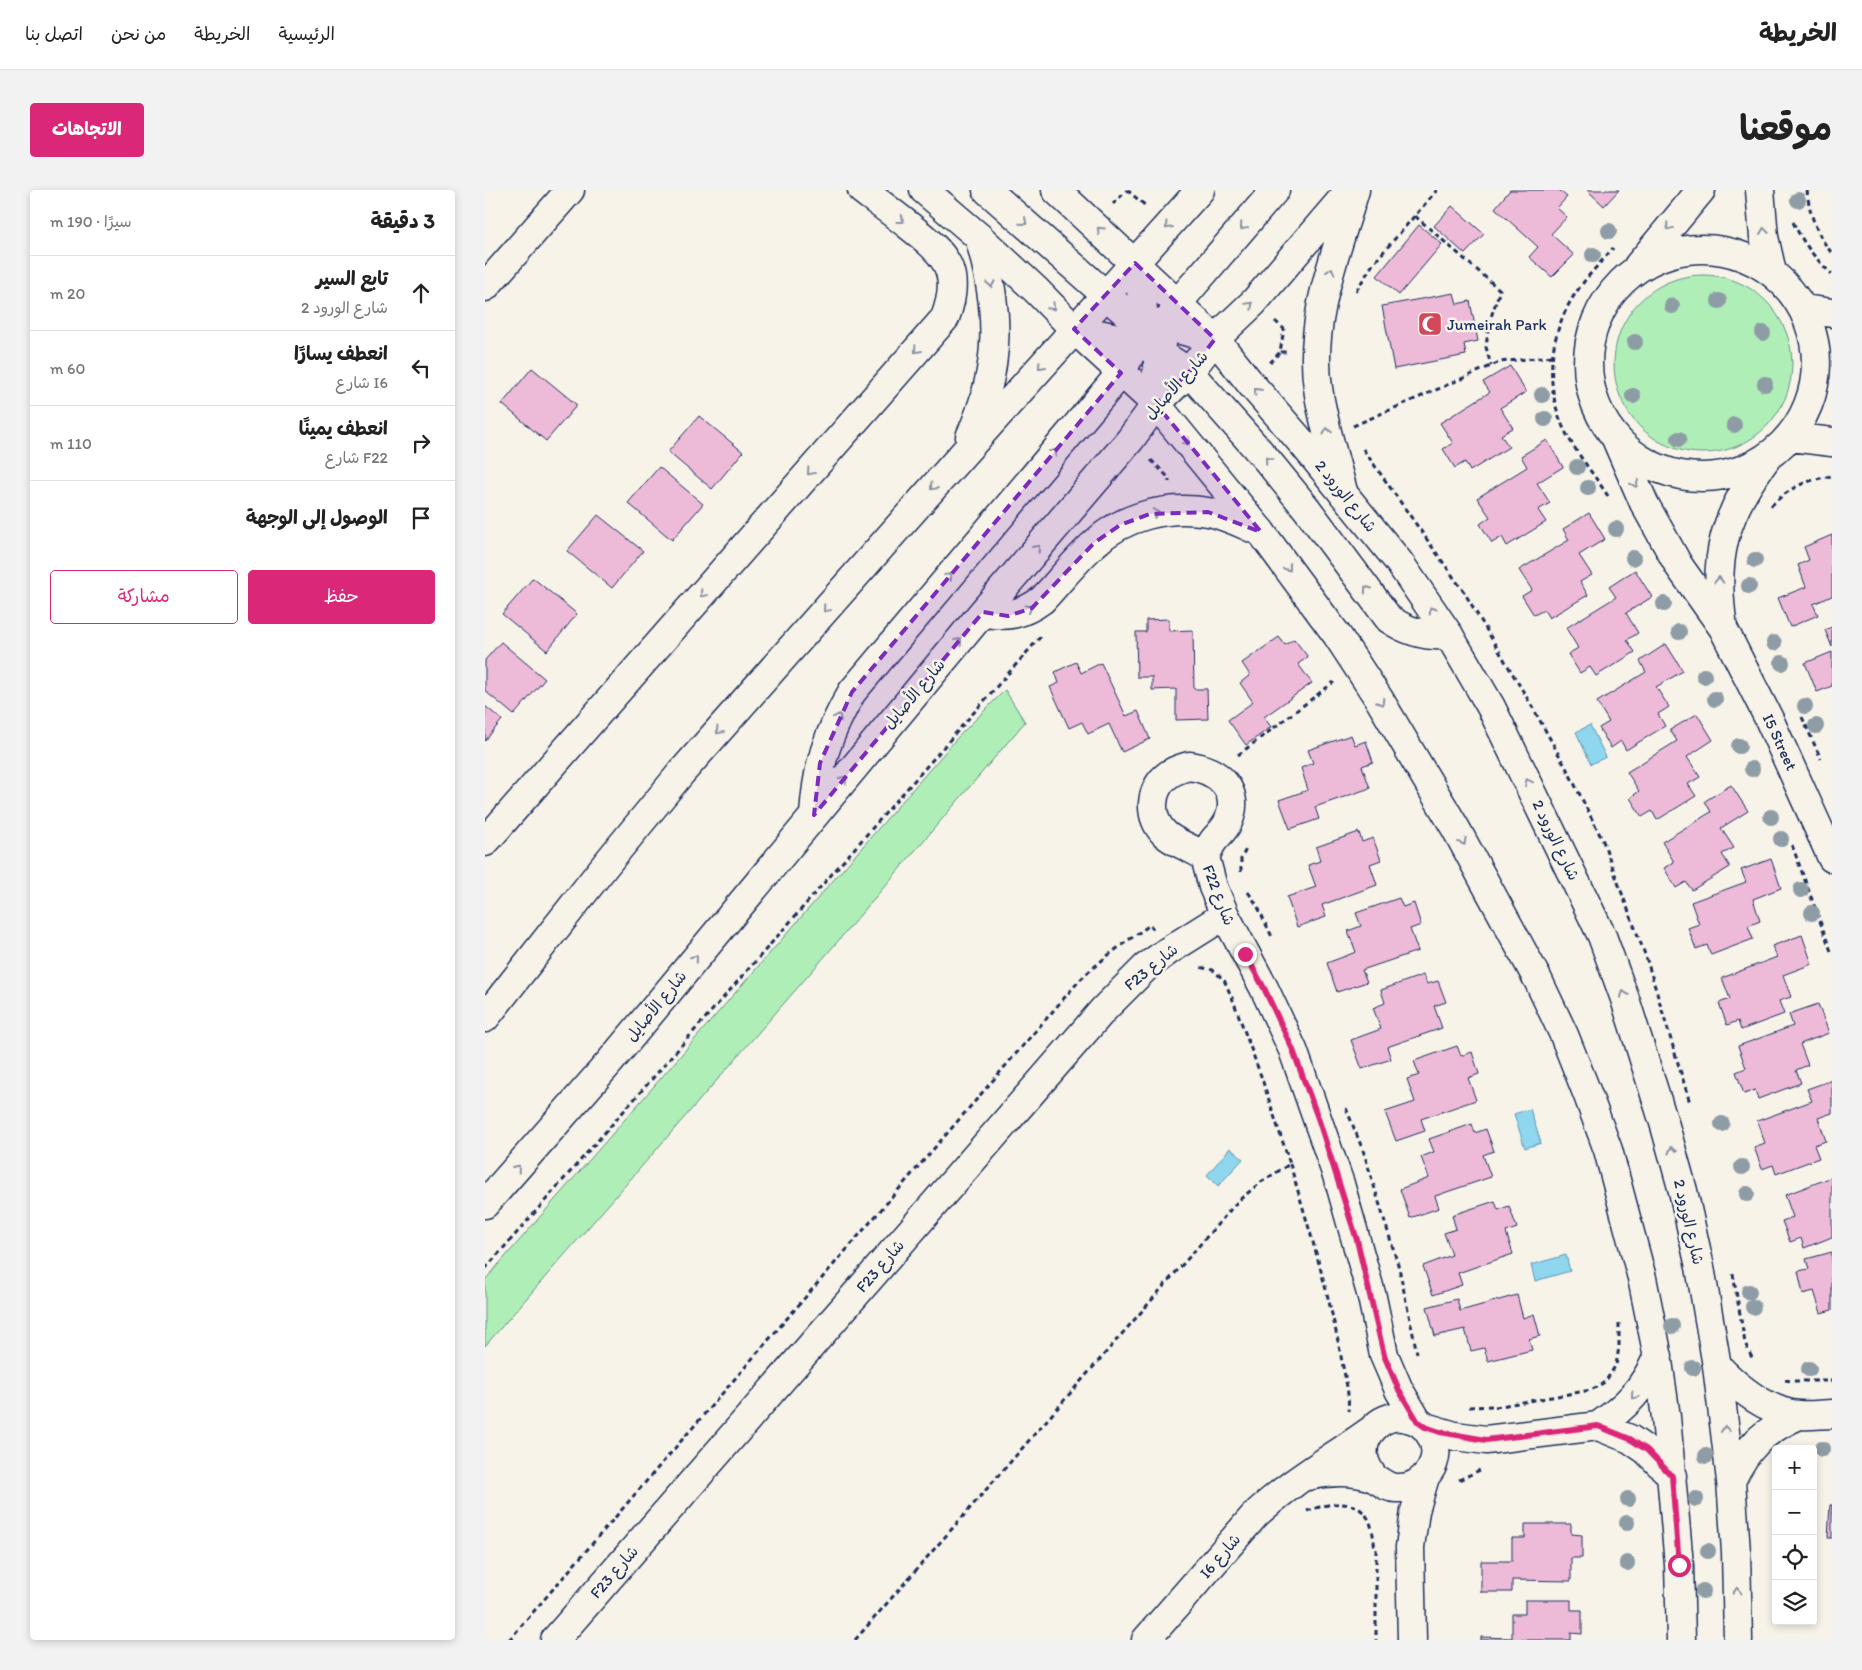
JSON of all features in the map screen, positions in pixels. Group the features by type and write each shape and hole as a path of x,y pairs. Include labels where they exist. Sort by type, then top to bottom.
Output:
{"street":[{"path":"485,287 570,190"},
{"path":"485,842 945,318 951,301 953,283 948,265 938,249 862,190"},
{"path":"924,190 979,237 1036,290 1073,329 1156,404 1261,532 1300,583 1357,665 1419,763 1538,980 1564,1035 1587,1092 1610,1159 1642,1278 1657,1356 1666,1417 1679,1565 1681,1640"},
{"path":"987,190 1125,312 1156,329"},
{"path":"1057,190 1135,263 1156,329 1189,372 1290,488 1389,619 1405,629 1423,635 1449,635"},
{"path":"485,1018 601,870 681,774 1073,329 1200,190"},
{"path":"814,815 820,763 828,738 852,692 1275,190"},
{"name":"شارع الأصايل","path":"485,1204 609,1063 983,612 1130,440 1156,404 1189,372 1215,340 1254,302 1350,190"},
{"path":"1344,495 1317,386 1316,353 1318,320 1355,190"},
{"path":"1634,271 1660,256 1688,249 1718,249 1746,257 1771,272 1784,283 1804,309 1813,334 1816,351 1815,386 1806,411 1791,437 1767,458 1729,474 1688,477 1648,465 1616,439 1600,417 1590,391 1587,365 1589,338 1599,312 1614,289 1634,271 1701,190"},
{"path":"1760,190 1764,237 1771,272"},
{"path":"962,455 980,415 989,382 995,330 994,299 988,267 979,237"},
{"path":"1804,309 1832,313"},
{"path":"1073,329 1156,329 1215,340"},
{"path":"1156,329 1156,404"},
{"name":"شارع الورود 2","path":"1215,340 1399,562 1449,635 1491,706 1602,936 1649,1072 1683,1191 1700,1267 1717,1366 1731,1481 1736,1552 1738,1640"},
{"path":"1791,437 1832,442"},
{"name":"I5 Street","path":"1616,439 1644,503 1679,566 1723,628 1773,727 1832,858"},
{"name":"I5 Street","path":"1723,628 1719,598 1719,569 1724,539 1733,510 1748,483 1767,458"},
{"path":"983,612 1008,616 1032,608 1042,600 1094,543 1120,525 1149,514 1170,511 1208,512 1234,520 1261,532"},
{"name":"F22 شارع","path":"1205,857 1210,845 1228,822 1232,804 1230,793 1219,776 1210,770 1189,766 1168,774 1155,792 1153,804 1158,825 1174,841 1196,850 1205,857 1213,887 1225,915 1268,995 1293,1050 1319,1121 1357,1240 1384,1355 1399,1390 1422,1424"},
{"name":"F23 شارع","path":"555,1640 1104,1009 1141,972 1168,951 1225,915"},
{"name":"F22 شارع","path":"1372,1429 1381,1391 1384,1355"},
{"path":"1410,1547 1398,1515 1379,1481 1366,1467 1363,1455 1365,1443 1372,1429 1380,1422 1392,1417 1406,1417 1455,1436 1492,1440 1598,1426 1618,1413 1635,1397 1648,1377 1657,1356"},
{"path":"1717,1366 1730,1380 1746,1392 1780,1410 1799,1415 1832,1414"},
{"path":"1731,1481 1749,1448 1762,1435 1780,1423 1799,1415"},
{"path":"1412,1640 1410,1547 1415,1512 1427,1475 1434,1462 1435,1449 1432,1437 1422,1424"},
{"path":"1598,1426 1630,1439 1647,1450 1672,1476"},
{"name":"I6 شارع","path":"1146,1640 1255,1515 1294,1482 1372,1429"},
{"path":"1294,1482 1318,1474 1336,1472 1355,1473 1396,1488 1408,1487 1420,1482 1427,1475 1457,1455 1492,1440"}],"path":[{"path":"1353,296 1373,264 1437,190"},
{"path":"1807,190 1813,222 1832,254"},
{"path":"1415,216 1500,290 1489,323 1486,347 1491,366"},
{"path":"1791,216 1804,244 1818,262 1832,274"},
{"path":"1611,501 1565,431 1556,409 1551,386 1551,356 1560,321 1582,284 1613,248"},
{"path":"1767,510 1784,493 1812,479 1832,476"},
{"path":"485,1269 1048,628"},
{"path":"1219,776 1234,758 1357,665"},
{"path":"1800,712 1824,765"},
{"path":"1790,840 1832,954"},
{"path":"1624,899 1646,957 1692,1110"},
{"path":"509,1640 1078,982 1094,966 1150,925 1182,973 1191,968 1202,967 1213,970 1224,980 1233,1000 1261,1076 1309,1227 1339,1343 1347,1389 1347,1413"},
{"path":"855,1640 1238,1201 1261,1182 1290,1164"},
{"path":"1732,1270 1745,1343 1753,1360"},
{"path":"1492,1440 1495,1406 1591,1390 1605,1382 1616,1365 1619,1347 1619,1321"},
{"path":"1781,1379 1792,1381 1832,1381"},
{"path":"1457,1481 1476,1471 1484,1470"},
{"path":"1294,1482 1305,1512 1321,1506 1336,1504 1351,1506 1363,1512 1372,1528 1375,1549"}],"highlighted area":[{"path":"1135,263 1215,339 1189,372 1156,404 1261,532 1208,512 1150,514 1120,525 1094,543 1032,608 1008,616 983,612 814,815 820,763 852,692 1121,373 1074,329"}],"green space":[{"path":"1703,275 1737,282 1752,290 1766,301 1777,315 1785,330 1792,364 1785,398 1777,413 1766,427 1752,438 1737,446 1703,453 1669,446 1654,438 1640,427 1629,413 1621,398 1614,364 1621,330 1629,315 1640,301 1654,290 1669,282"},
{"path":"1005,690 1025,722 820,962 485,1346 485,1280 959,736"}],"water":[{"path":"1590,725 1606,757 1591,764 1576,732"},
{"path":"1530,1109 1541,1143 1525,1148 1514,1114"},
{"path":"1230,1148 1243,1159 1218,1186 1207,1175"},
{"path":"1566,1255 1570,1271 1535,1281 1531,1265"}],"building":[{"path":"1510,190 1559,190 1567,197 1557,208 1567,217 1551,234 1574,255 1552,277 1529,257 1538,247 1495,208"},
{"path":"1587,190 1619,190 1604,206"},
{"path":"1452,206 1484,234 1465,254 1434,226"},
{"path":"1419,225 1442,244 1399,295 1377,276"},
{"name":"Jumeirah Park","path":"1454,293 1457,304 1470,301 1478,341 1464,344 1466,355 1394,369 1382,306"},
{"path":"1510,366 1526,392 1500,408 1513,428 1501,435 1509,447 1470,471 1465,462 1455,468 1443,449 1453,443 1440,423 1490,392 1483,382"},
{"path":"532,368 577,405 546,441 502,404"},
{"path":"699,416 743,452 712,489 668,452"},
{"path":"1547,440 1563,467 1537,483 1550,503 1538,510 1546,522 1507,546 1502,537 1492,543 1480,524 1490,517 1477,498 1527,467 1521,456"},
{"path":"659,467 703,504 672,540 628,503"},
{"path":"1589,513 1605,539 1579,555 1592,575 1580,582 1588,595 1549,618 1544,610 1534,615 1522,596 1532,590 1519,570 1569,540 1563,529"},
{"path":"598,515 643,551 612,588 567,551"},
{"path":"1832,535 1832,596 1813,604 1818,615 1790,627 1778,598 1806,587 1798,565 1809,560 1804,547"},
{"path":"1635,570 1652,597 1626,613 1638,633 1627,640 1635,652 1596,676 1590,667 1580,673 1568,654 1578,648 1566,628 1616,597 1609,587"},
{"path":"533,578 577,614 547,651 502,614"},
{"path":"1169,619 1169,631 1193,630 1194,689 1207,689 1208,719 1176,720 1176,689 1152,690 1152,677 1137,677 1136,632 1146,632 1146,620"},
{"path":"1832,627 1832,647 1825,630"},
{"path":"1279,637 1285,645 1294,639 1308,657 1298,664 1312,683 1264,717 1271,727 1246,745 1228,720 1253,702 1240,683 1250,675 1242,663"},
{"path":"501,642 545,679 514,715 485,691 485,660"},
{"path":"1666,644 1683,671 1656,687 1669,707 1658,714 1665,726 1626,750 1621,741 1611,748 1599,728 1609,722 1597,702 1646,672 1640,661"},
{"path":"1832,652 1832,686 1817,692 1805,663"},
{"path":"1076,662 1081,673 1101,663 1126,716 1138,711 1150,739 1122,752 1109,724 1088,734 1082,722 1069,728 1050,687 1059,683 1055,672"},
{"path":"485,706 502,720 485,741"},
{"path":"1697,714 1713,740 1687,757 1700,777 1688,784 1696,796 1657,820 1652,811 1642,817 1630,798 1639,791 1627,772 1677,741 1670,730"},
{"path":"1351,735 1355,745 1366,741 1373,762 1362,766 1370,788 1315,807 1319,819 1290,829 1279,800 1308,790 1301,768 1313,763 1308,750"},
{"path":"1731,785 1748,811 1721,828 1734,848 1722,854 1730,867 1692,890 1686,882 1676,888 1664,868 1674,862 1662,842 1711,812 1705,801"},
{"path":"1359,832 1362,842 1373,838 1381,860 1370,864 1377,885 1322,905 1326,917 1297,927 1287,897 1316,887 1308,865 1320,861 1316,847"},
{"path":"1771,859 1781,888 1753,899 1760,921 1748,926 1753,939 1711,955 1707,945 1696,949 1688,928 1699,924 1691,902 1746,882 1741,870"},
{"path":"1399,898 1403,907 1414,903 1421,925 1410,929 1418,951 1362,970 1367,982 1337,992 1327,963 1356,952 1348,931 1361,926 1356,913"},
{"path":"1802,935 1812,964 1783,975 1791,997 1779,1001 1784,1014 1741,1030 1738,1021 1727,1025 1719,1003 1730,999 1722,978 1777,957 1772,946"},
{"path":"1423,975 1427,984 1438,981 1446,1002 1434,1006 1442,1028 1387,1047 1391,1059 1362,1069 1351,1040 1381,1029 1373,1008 1385,1003 1381,990"},
{"path":"1818,1004 1829,1033 1800,1044 1808,1065 1796,1070 1801,1083 1758,1099 1755,1090 1744,1094 1736,1072 1746,1068 1738,1046 1793,1026 1789,1014"},
{"path":"1457,1046 1461,1056 1472,1052 1479,1074 1468,1078 1476,1100 1421,1119 1425,1131 1396,1141 1385,1112 1415,1102 1407,1079 1419,1075 1414,1061"},
{"path":"1832,1080 1832,1113 1818,1118 1826,1141 1814,1145 1819,1158 1776,1174 1773,1165 1762,1169 1754,1147 1765,1143 1757,1121 1812,1101 1807,1089"},
{"path":"1472,1124 1475,1133 1486,1129 1494,1151 1483,1155 1491,1177 1435,1196 1439,1208 1410,1218 1400,1189 1429,1178 1421,1157 1434,1152 1429,1139"},
{"path":"1832,1177 1832,1237 1804,1248 1801,1238 1790,1242 1782,1221 1793,1217 1785,1195"},
{"path":"1495,1201 1498,1210 1509,1206 1517,1228 1506,1232 1513,1254 1458,1273 1462,1285 1433,1295 1423,1266 1452,1255 1444,1233 1456,1229 1452,1215"},
{"path":"1832,1252 1832,1310 1821,1313 1814,1291 1803,1294 1798,1271 1809,1269 1806,1259"},
{"path":"1517,1295 1523,1318 1534,1314 1540,1336 1529,1339 1532,1350 1488,1361 1484,1348 1471,1351 1465,1329 1435,1336 1427,1307 1457,1299 1460,1311"},
{"path":"1830,1505 1832,1505 1832,1538 1828,1538"},
{"path":"1525,1524 1571,1524 1571,1534 1582,1535 1582,1558 1571,1558 1571,1581 1512,1580 1512,1592 1481,1592 1481,1561 1512,1561 1512,1538 1525,1538"},
{"path":"1525,1600 1571,1600 1571,1610 1582,1610 1582,1634 1571,1633 1571,1640 1481,1640 1481,1637 1512,1638 1512,1614 1525,1614"}],"place":[{"name":"Jumeirah Park","path":"1430,324"}],"route":[{"path":"1245,954 1264,988 1293,1050 1319,1121 1357,1240 1372,1297 1384,1355 1407,1406 1418,1422 1425,1427 1440,1432 1471,1439 1486,1440 1598,1426 1630,1439 1647,1450 1672,1476 1679,1565"}]}
